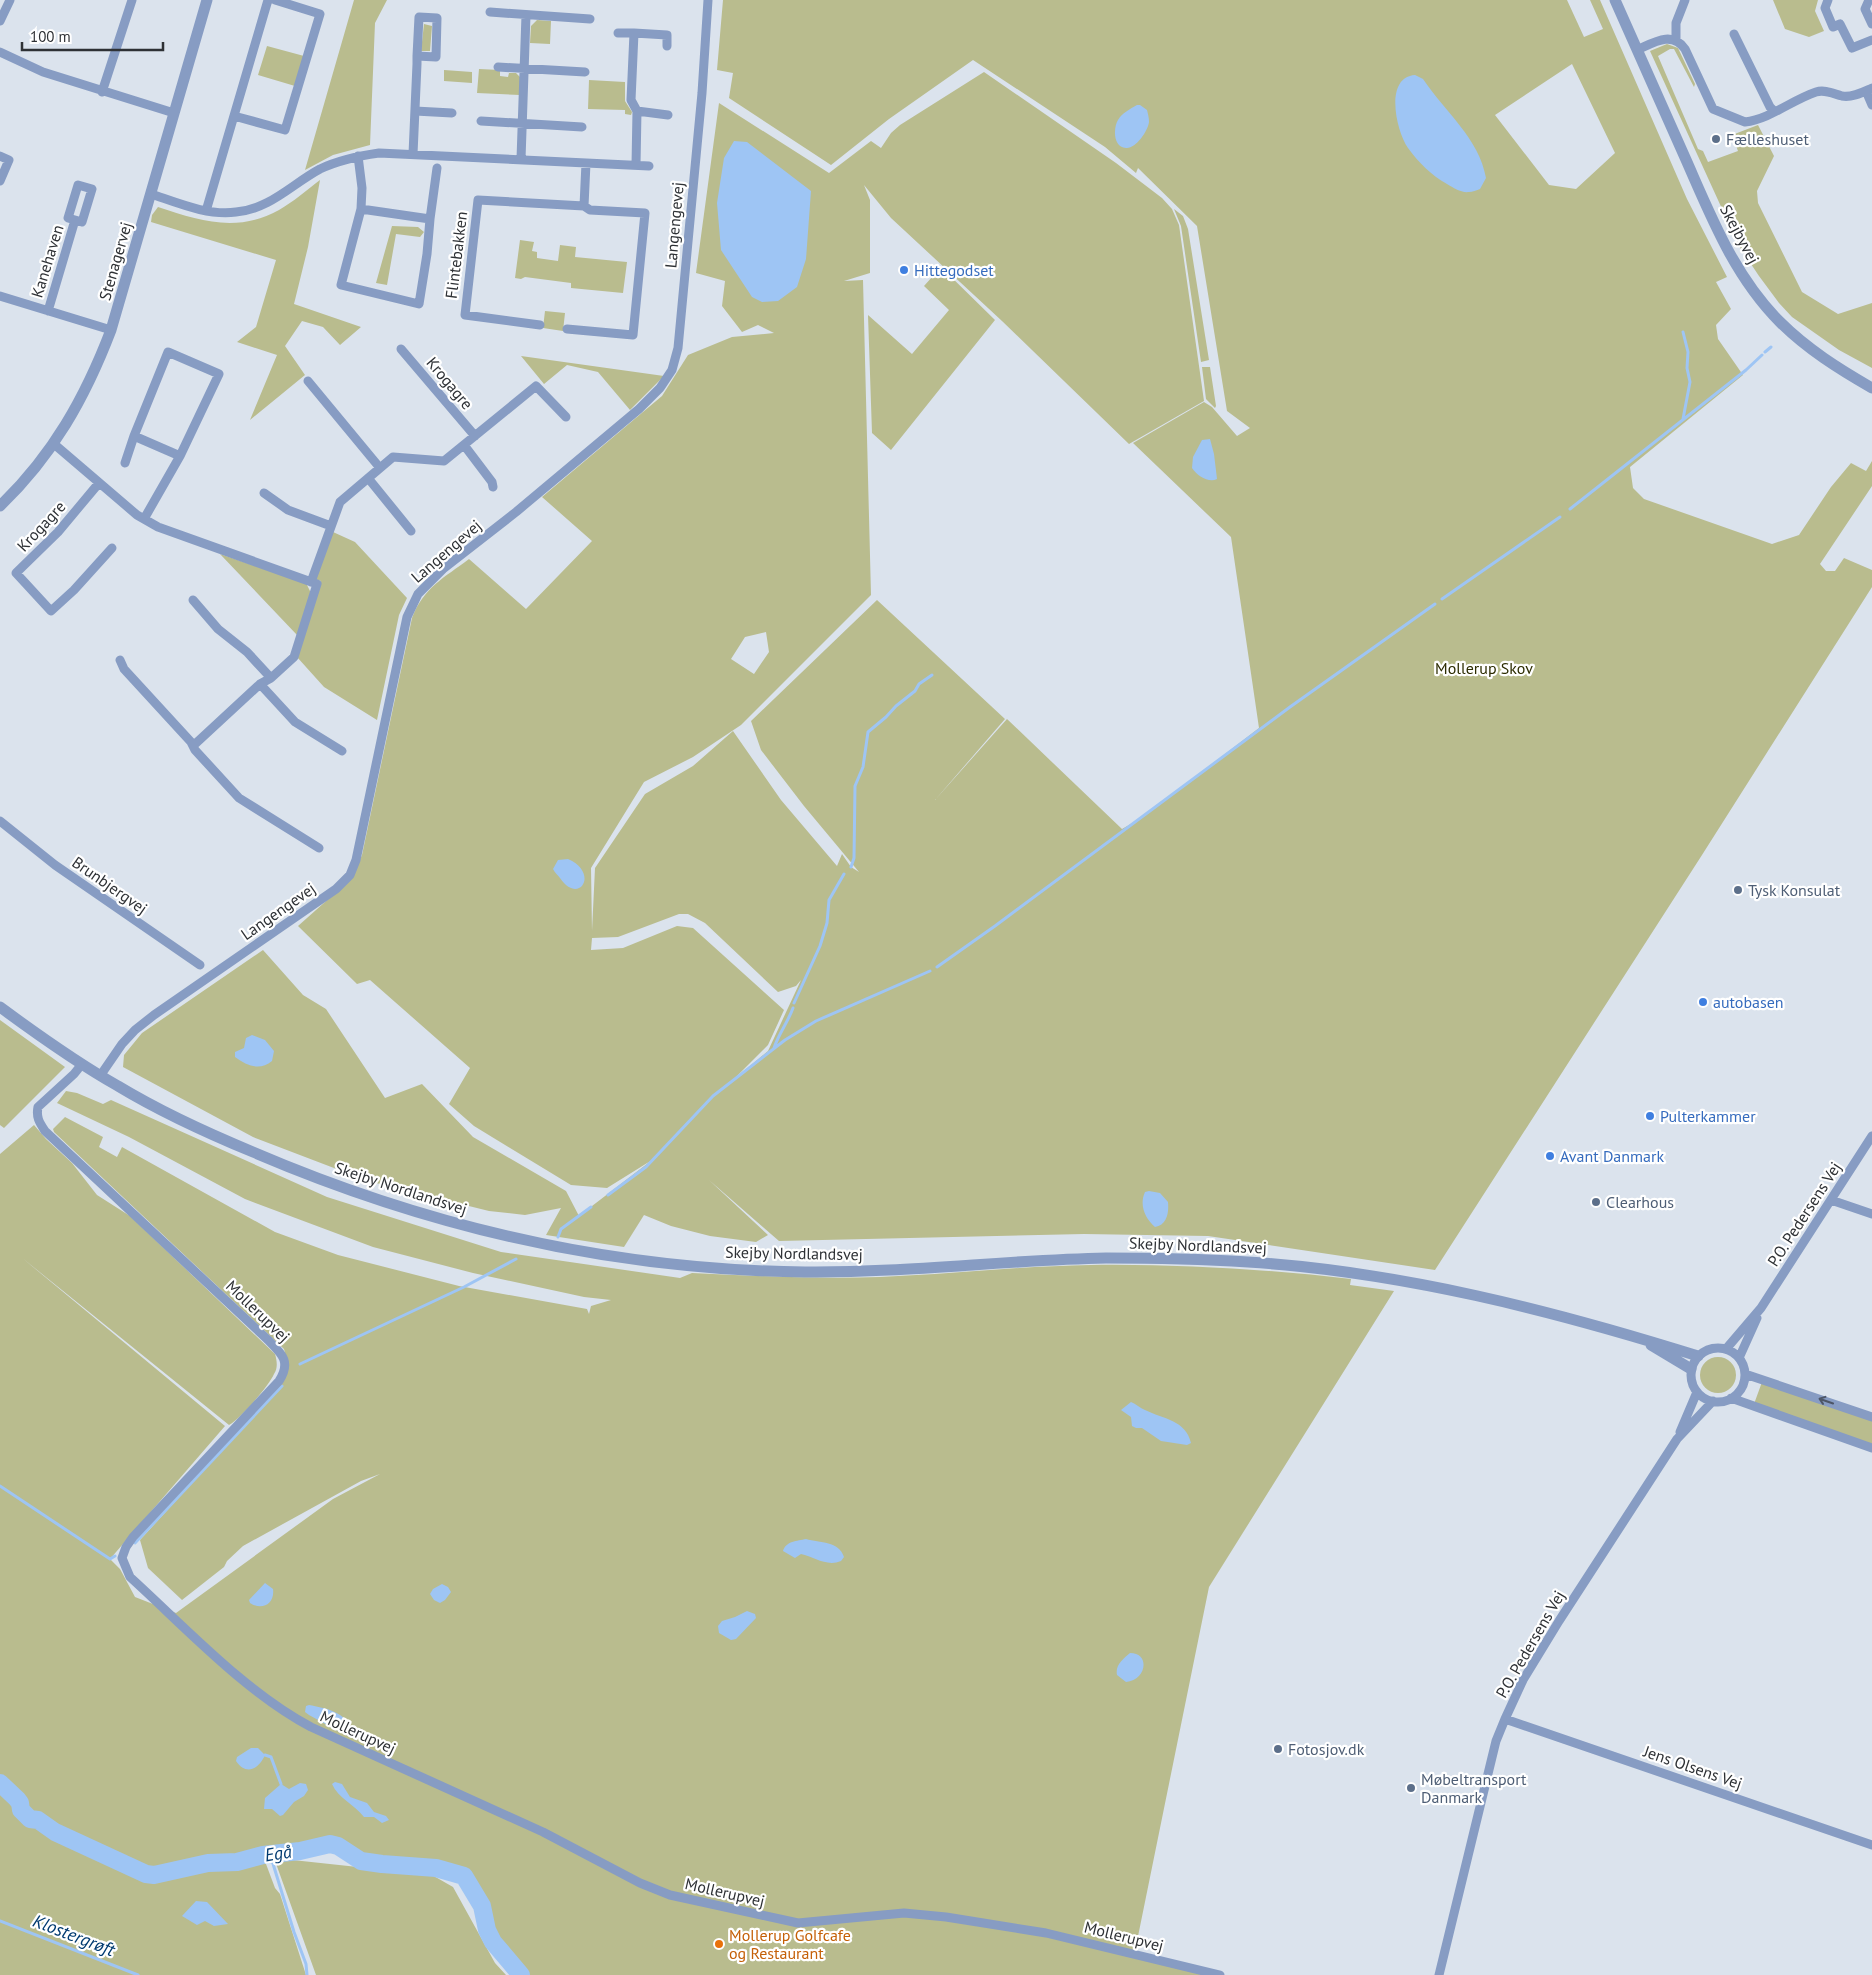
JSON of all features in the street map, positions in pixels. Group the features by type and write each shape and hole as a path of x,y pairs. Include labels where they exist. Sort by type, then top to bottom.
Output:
{"street":[{"path":"0,22 10,0"},
{"path":"102,92 132,0"},
{"name":"Stenagervej","path":"0,506 34,470 54,444 84,395 111,330 207,0"},
{"path":"206,210 268,0"},
{"path":"234,116 285,130 320,14 275,0"},
{"name":"Langengevej","path":"100,1076 122,1044 141,1025 314,905 336,889 350,875 356,860 407,618 418,594 443,569 516,512 638,409 668,378 676,359 678,348 702,93 708,0"},
{"name":"Skejbyvej","path":"1614,0 1717,230 1745,279 1767,308 1800,341 1872,388"},
{"path":"1676,40 1676,23 1685,0"},
{"path":"1828,0 1825,8 1833,27 1840,24 1852,48 1872,40"},
{"path":"1868,0 1865,10 1872,24"},
{"path":"490,12 590,19"},
{"path":"521,160 526,15"},
{"path":"413,154 417,56 419,17 437,18 436,57 417,56"},
{"path":"618,33 667,34 667,46"},
{"path":"634,33 632,100 637,111 636,165"},
{"path":"1734,34 1770,107 1774,111"},
{"path":"1637,50 1663,39 1676,40 1685,49 1711,106 1717,111 1744,122 1818,91 1844,96 1869,90 1872,106"},
{"path":"0,52 43,72 174,113"},
{"path":"498,68 585,72"},
{"path":"415,110 452,113"},
{"path":"637,111 668,115"},
{"path":"481,122 582,128"},
{"path":"151,194 206,210 236,212 257,208 274,200 320,170 344,159 379,152 650,166"},
{"path":"0,156 8,160 0,181"},
{"name":"Flintebakken","path":"358,156 362,188 361,209 341,285 419,304 437,168"},
{"path":"584,206 586,163"},
{"name":"Flintebakken","path":"540,325 465,314 478,200 584,206 590,210 645,213 633,335 567,329"},
{"name":"Flintebakken","path":"361,209 430,219"},
{"name":"Kanehaven","path":"48,311 75,220"},
{"name":"Kanehaven","path":"0,296 111,330"},
{"name":"Krogagre","path":"401,349 475,436"},
{"path":"125,464 134,436 168,352 219,374 180,456 144,519"},
{"path":"308,381 380,468"},
{"path":"311,582 340,502 393,457 444,461 536,386 566,417"},
{"path":"134,436 180,456"},
{"path":"54,444 144,519 158,527 317,584 294,657 271,678 260,684 194,745"},
{"path":"464,445 493,486"},
{"path":"368,478 411,531"},
{"name":"Krogagre","path":"99,483 58,532 16,573 51,611 74,590 112,548"},
{"path":"264,493 288,510 331,526"},
{"path":"193,600 218,628 247,652 271,678"},
{"path":"120,660 124,669 194,745 195,750 239,798 319,848"},
{"path":"260,684 295,722 342,752"},
{"name":"Brunbjergvej","path":"2,826 107,902 200,965"},
{"name":"Skejby Nordlandsvej","path":"0,1007 100,1076 177,1117 307,1175 398,1207 492,1234 595,1254 681,1265 800,1272 919,1269 1103,1258 1173,1258 1250,1262 1367,1275 1444,1288 1520,1304 1698,1356"},
{"name":"Mollerupvej","path":"82,1064 74,1074 41,1102 36,1114 38,1121 45,1131 267,1339 281,1353 285,1363 284,1373 279,1381 133,1538 126,1547 122,1558 130,1577 267,1700 311,1727 543,1832 640,1883 670,1894 798,1923 904,1913 946,1917 1055,1934 1220,1975"},
{"name":"P.O. Pedersens Vej","path":"1726,1349 1761,1308 1872,1136"},
{"path":"1831,1200 1872,1214"},
{"name":"P.O. Pedersens Vej","path":"1739,1358 1761,1308"},
{"name":"Skejby Nordlandsvej","path":"1634,1336 1691,1369"},
{"path":"1712,1349 1726,1349 1739,1358 1745,1374 1741,1388 1731,1398 1713,1401 1697,1392 1691,1377 1691,1369 1698,1356 1712,1349"},
{"path":"1745,1374 1872,1417"},
{"name":"P.O. Pedersens Vej","path":"1439,1975 1496,1741 1505,1719 1536,1658 1677,1439 1697,1392"},
{"path":"1731,1398 1872,1448"},
{"name":"P.O. Pedersens Vej","path":"1677,1439 1713,1401"},
{"name":"Jens Olsens Vej","path":"1505,1719 1872,1845"}],"green space":[{"path":"354,0 387,0 375,23 370,145 333,155 305,170"},
{"name":"Mollerup Skov","path":"723,0 1567,0 1584,37 1603,29 1590,0 1600,0 1687,199 1727,277 1716,282 1731,309 1716,325 1718,339 1743,375 1630,467 1633,488 1644,499 1772,544 1799,535 1831,487 1851,463 1866,471 1872,461 1872,486 1820,564 1826,571 1835,571 1844,558 1872,570 1872,587 1435,1270 1208,1236 1084,1234 779,1241 709,1180 768,1235 756,1242 710,1236 671,1226 644,1215 624,1247 546,1235 561,1208 525,1215 489,1211 368,1181 253,1137 123,1067 124,1055 142,1033 263,950 303,995 326,1009 385,1098 422,1084 473,1137 566,1191 579,1216 652,1160 607,1188 571,1185 474,1126 449,1104 470,1068 370,980 357,984 298,926 352,878 362,855 412,618 422,598 443,578 469,559 526,609 592,541 542,497 662,396 688,355 732,337 774,333 758,325 742,332 722,306 725,281 696,273 719,103 829,173 871,141 881,148 891,133 900,125 984,72 1116,163 1162,198 1172,209 1179,225 1204,401 1129,444 1002,321 891,218 864,185 870,200 870,273 844,281 863,280 871,595 741,725 693,757 644,782 591,868 592,931 595,868 645,794 693,766 733,731 781,800 837,866 842,854 851,867 859,872 804,806 761,750 751,721 877,600 1005,719 935,800 1007,719 1122,829 1143,817 1259,728 1231,537 1133,443 1204,402 1212,407 1237,436 1250,428 1227,411 1197,226 1138,168 1136,173 1105,147 973,60 889,119 831,165 729,98 733,73 717,70","holes":["1572,64 1615,153 1576,189 1549,185 1495,115","766,632 769,652 754,674 731,659 745,637","679,914 688,914 705,923 778,992 796,986 801,980 768,1051 733,1080 768,1045 784,1010 693,928 677,926 623,948 591,950 592,938 618,937"]},
{"path":"1773,0 1818,0 1815,11 1824,31 1809,37 1785,29"},
{"path":"537,20 551,21 550,44 530,43 531,26"},
{"path":"424,24 432,26 430,51 421,51"},
{"path":"1667,44 1678,48 1695,84 1694,87 1674,49 1670,49 1658,56 1698,149 1703,151 1708,162 1738,151 1732,135 1758,125 1774,156 1757,191 1758,203 1802,292 1838,314 1872,303 1872,368 1839,350 1792,317 1779,303 1739,246 1650,51"},
{"path":"267,46 304,56 295,86 258,75"},
{"path":"479,69 500,70 500,76 508,77 509,73 516,73 521,78 520,95 477,93"},
{"path":"444,70 472,72 472,83 444,81"},
{"path":"589,80 625,82 625,101 632,112 631,115 625,114 625,110 588,109"},
{"path":"320,180 308,247 294,304 361,327 340,345 323,327 302,321 285,346 305,375 250,420 277,355 237,342 256,327 276,260 151,222 152,215 158,207 204,220 233,223 248,221 279,210"},
{"path":"1174,209 1183,216 1188,229 1209,360 1201,362 1181,226"},
{"path":"392,226 418,227 424,232 420,237 396,234 387,285 376,283"},
{"path":"520,240 534,242 532,251 537,252 537,258 558,261 560,245 576,247 575,257 627,262 623,293 571,288 571,283 525,277 521,279 515,278"},
{"path":"941,267 995,320 891,450 872,433 868,315 912,354 949,310 924,286"},
{"path":"545,311 565,313 563,331 543,328"},
{"path":"521,356 664,376 630,410 598,372 567,365 544,384"},
{"path":"1202,367 1210,367 1215,408 1206,399"},
{"path":"333,532 355,542 407,598 399,615 377,720 324,687 297,657 321,581 314,579"},
{"path":"220,554 306,583 311,593 297,635"},
{"path":"0,1020 65,1067 4,1128 0,1125"},
{"path":"66,1091 77,1093 103,1104 111,1100 327,1197 501,1252 680,1278 692,1273 856,1278 1012,1268 1156,1265 1319,1275 1351,1279 1350,1285 1394,1291 1209,1587 1134,1956 1209,1975 521,1975 493,1942 487,1930 482,1906 464,1876 436,1868 361,1861 338,1846 330,1844 300,1851 263,1856 275,1888 280,1894 306,1975 0,1975 0,1154 34,1125 72,1163 97,1195 130,1216 275,1354 277,1367 271,1379 247,1409 229,1425 21,1257 225,1426 110,1559 120,1569 135,1597 176,1613 333,1499 380,1474 361,1481 243,1546 227,1561 224,1567 182,1600 148,1568 140,1540 271,1397 285,1375 286,1357 284,1349 54,1132 53,1129 65,1117 103,1137 99,1147 117,1157 122,1147 275,1232 338,1255 459,1286 587,1309 589,1314 591,1306 611,1300 584,1297 473,1273 373,1247 245,1199 129,1137 57,1103"},
{"path":"1718,1357 1725,1358 1731,1362 1735,1368 1735,1382 1731,1388 1725,1392 1718,1393 1711,1392 1705,1388 1701,1382 1700,1375 1701,1368 1705,1362 1711,1358"},
{"path":"1762,1382 1872,1420 1872,1444 1754,1404"},
{"path":"274,1858 432,1875 453,1887 495,1963 506,1975 316,1975"}],"water":[{"path":"1415,75 1423,79 1469,138 1476,150 1486,178 1480,189 1466,192 1452,187 1431,173 1408,148 1397,118 1396,94 1399,85 1405,78"},
{"path":"1137,105 1147,110 1148,126 1144,134 1134,145 1127,148 1122,147 1115,137 1116,124 1124,113"},
{"path":"734,141 747,142 811,191 806,259 797,287 778,301 762,302 752,297 721,250 717,203 724,158"},
{"path":"1210,439 1217,479 1214,480 1203,478 1192,468 1193,457 1202,440"},
{"path":"568,859 578,865 583,872 585,879 579,888 574,889 567,886 553,869 558,860"},
{"path":"252,1035 265,1040 274,1051 272,1061 263,1066 258,1067 244,1063 235,1057 235,1052 244,1048 246,1038"},
{"path":"1145,1192 1160,1193 1168,1202 1165,1221 1155,1227 1148,1220 1143,1206"},
{"path":"1131,1402 1179,1425 1188,1435 1191,1443 1187,1445 1161,1441 1142,1428 1132,1426 1131,1417 1121,1410"},
{"path":"806,1539 833,1545 842,1552 844,1557 841,1561 831,1563 801,1554 795,1558 783,1551 789,1543"},
{"path":"265,1583 273,1589 270,1602 263,1606 250,1603 249,1600"},
{"path":"442,1584 448,1587 451,1592 440,1603 434,1600 430,1594 433,1589"},
{"path":"747,1611 755,1614 756,1618 736,1639 731,1640 719,1633 718,1626 722,1621"},
{"path":"1130,1653 1141,1657 1143,1667 1138,1677 1126,1682 1117,1675 1117,1668 1120,1662"},
{"path":"309,1705 341,1715 350,1725 352,1732 350,1734 340,1732 309,1715 305,1712 306,1706"},
{"path":"251,1748 258,1748 265,1755 256,1767 248,1769 240,1766 236,1761 237,1757"},
{"path":"335,1782 342,1784 350,1797 367,1803 374,1812 386,1816 389,1820 382,1823 374,1817 364,1817 338,1793 332,1784"},
{"path":"300,1783 306,1784 308,1790 283,1815 280,1816 272,1809 264,1809 265,1798 281,1784 289,1789"},
{"path":"196,1901 207,1902 228,1924 214,1926 205,1921 197,1925 182,1916"}],"waterway":[{"path":"1683,332 1688,352 1687,368 1690,382 1683,419"},
{"path":"1765,352 1771,347"},
{"path":"1570,509 1746,370 1762,355"},
{"path":"1442,599 1560,517"},
{"path":"937,967 1290,707 1435,604"},
{"path":"851,867 854,858 855,786 863,767 868,732 915,691 919,684 932,675"},
{"path":"794,1003 820,946 827,923 829,900 844,874"},
{"path":"608,1195 646,1167 713,1096 785,1040 816,1021 930,971"},
{"path":"774,1048 793,1008"},
{"path":"558,1237 561,1229 591,1207"},
{"path":"300,1364 464,1287 516,1259"},
{"path":"135,1543 282,1386"},
{"path":"0,1486 110,1559 115,1556"},
{"path":"265,1755 271,1757 281,1784"},
{"name":"Egå","path":"0,1783 17,1799 21,1810 30,1819 38,1820 55,1832 146,1874 154,1875 208,1863 237,1862 263,1855 300,1851 330,1844 338,1846 361,1861 436,1868 464,1876 482,1906 487,1930 493,1942 521,1975"},
{"path":"270,1854 306,1964 307,1975"},
{"name":"Klostergrøft","path":"0,1921 138,1975"}],"place":[{"name":"Fælleshuset","path":"1716,139"},
{"name":"Hittegodset","path":"904,270"},
{"name":"Tysk Konsulat","path":"1738,890"},
{"name":"autobasen","path":"1703,1002"},
{"name":"Pulterkammer","path":"1650,1116"},
{"name":"Avant Danmark","path":"1550,1156"},
{"name":"Clearhous","path":"1596,1202"},
{"name":"Fotosjov.dk","path":"1278,1749"},
{"name":"Møbeltransport Danmark","path":"1411,1788"},
{"name":"Mollerup Golfcafe og Restaurant","path":"719,1944"}]}
